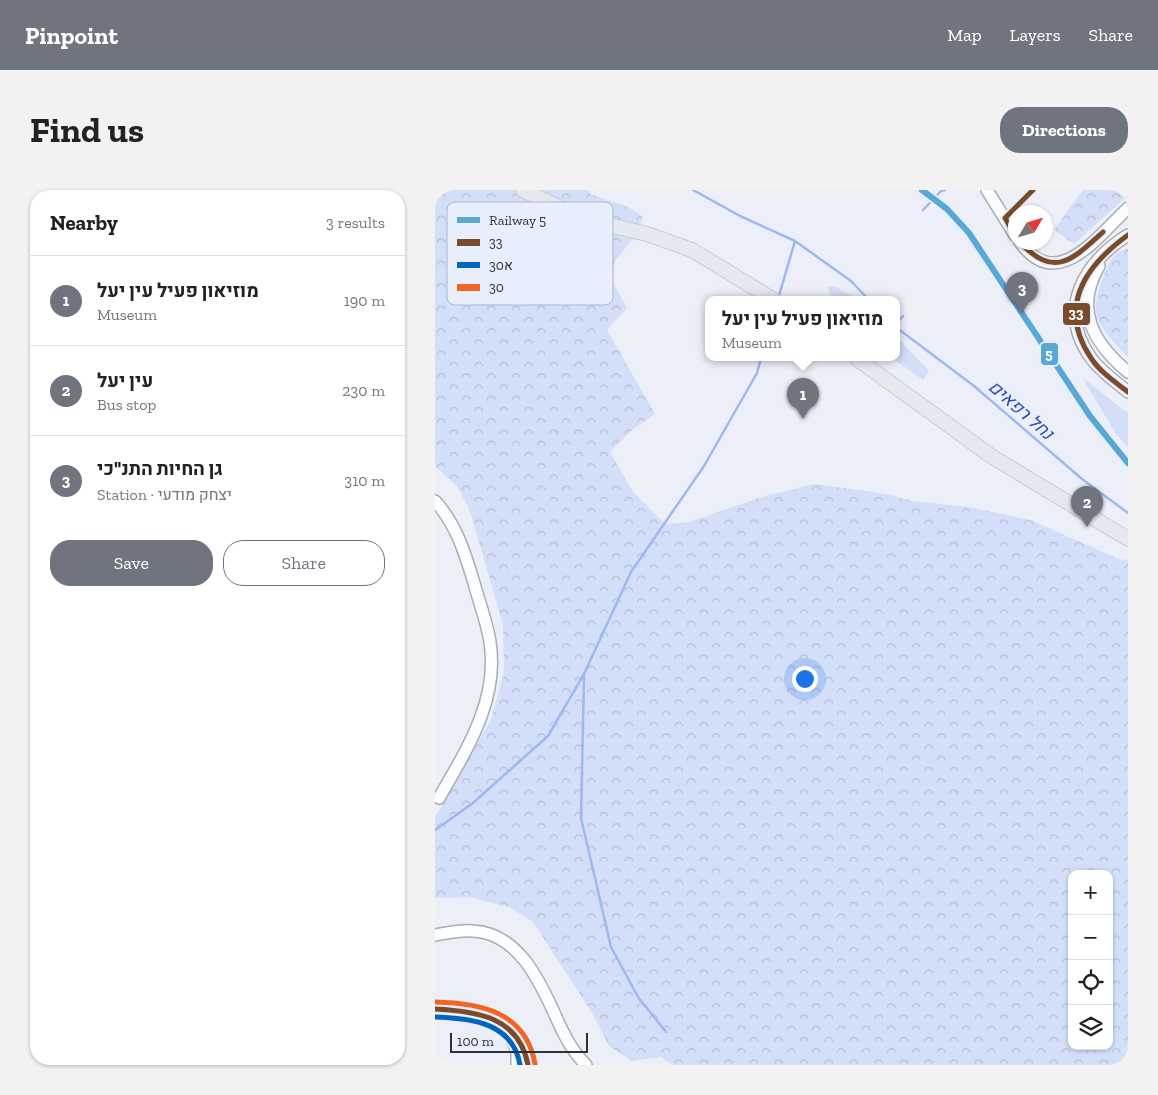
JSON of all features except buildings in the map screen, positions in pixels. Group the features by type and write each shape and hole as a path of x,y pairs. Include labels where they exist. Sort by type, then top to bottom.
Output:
{"main road":[{"path":"523,190 548,202"},
{"path":"613,226 647,234 692,250 767,296"},
{"path":"860,361 991,456 1128,539"}],"street":[{"path":"987,190 1008,224"},
{"path":"1026,250 1030,255 1047,264 1062,263 1080,253 1128,208"},
{"path":"1128,235 1114,245 1092,266 1084,279 1074,315 1079,336 1091,359 1128,392"},
{"path":"1114,245 1096,271 1088,297 1087,310 1095,336 1104,349 1128,372"},
{"path":"435,501 442,508 460,539 487,628 492,654 489,688 480,722 439,798"},
{"path":"435,929 475,926 506,935 521,947 534,963 547,998 571,1048 586,1065"},
{"path":"435,935 474,931 502,940 523,958 547,998"},
{"path":"435,1009 454,1009 481,1014 508,1027 519,1038 527,1054 528,1065"},
{"path":"497,1021 515,1043 517,1065"}],"green space":[{"path":"435,190 588,190 590,194 629,207 643,217 639,231 615,261 613,267 613,202 447,202 447,305 613,305 613,282 627,308 607,330 655,414 632,430 610,452 633,492 660,519 668,524 689,522 765,496 815,484 886,494 913,501 969,507 1030,520 1119,559 1128,560 1128,1065 672,1065 661,1057 632,1061 609,1046 591,1011 533,922 509,907 469,897 435,898 435,817 491,720 504,672 503,625 470,511 458,487 435,466"},
{"path":"1083,190 1128,190 1128,195 1074,244 1054,230"},
{"path":"1128,248 1128,357 1103,328 1097,317 1096,303 1100,285 1110,261 1119,252"},
{"path":"828,286 836,287 851,296 830,296"},
{"path":"900,340 929,371 923,380 896,361 900,361"},
{"path":"1082,377 1128,413 1128,447 1116,434"}],"waterway":[{"name":"נחל רפאים","path":"693,190 740,216 795,241 851,281 865,296"},
{"path":"923,210 941,191 945,190"},
{"path":"779,296 795,241"},
{"path":"900,320 903,316"},
{"name":"נחל רפאים","path":"900,330 974,386 1082,479 1128,513"},
{"path":"435,830 473,803 548,736 584,674 631,572 704,466 757,373 760,361"},
{"path":"584,676 581,818 611,947 638,997 666,1032"}],"rail line":[{"name":"5","path":"922,190 947,209 969,233 1090,416 1128,463"}],"transit line":[{"name":"33","path":"1018,205 1033,190"},
{"name":"33","path":"1008,215 1005,218 1008,223"},
{"name":"33","path":"1028,250 1043,260 1053,263 1063,261 1073,257 1103,232"},
{"name":"33","path":"1128,235 1099,260 1088,274 1076,305 1076,322 1081,339 1091,358 1099,368 1128,392"},
{"name":"30","path":"435,1002 484,1008 512,1022 530,1046 535,1064"},
{"name":"33","path":"435,1009 481,1015 506,1027 516,1036 528,1065"},
{"name":"30א","path":"435,1017 463,1019 489,1026 500,1032 509,1040 516,1051 520,1065"}],"place":[{"name":"גן החיות התנ\"כי","path":"1022,313"},
{"name":"מוזיאון פעיל עין יעל","path":"803,419"},
{"name":"עין יעל","path":"1087,527"}]}
